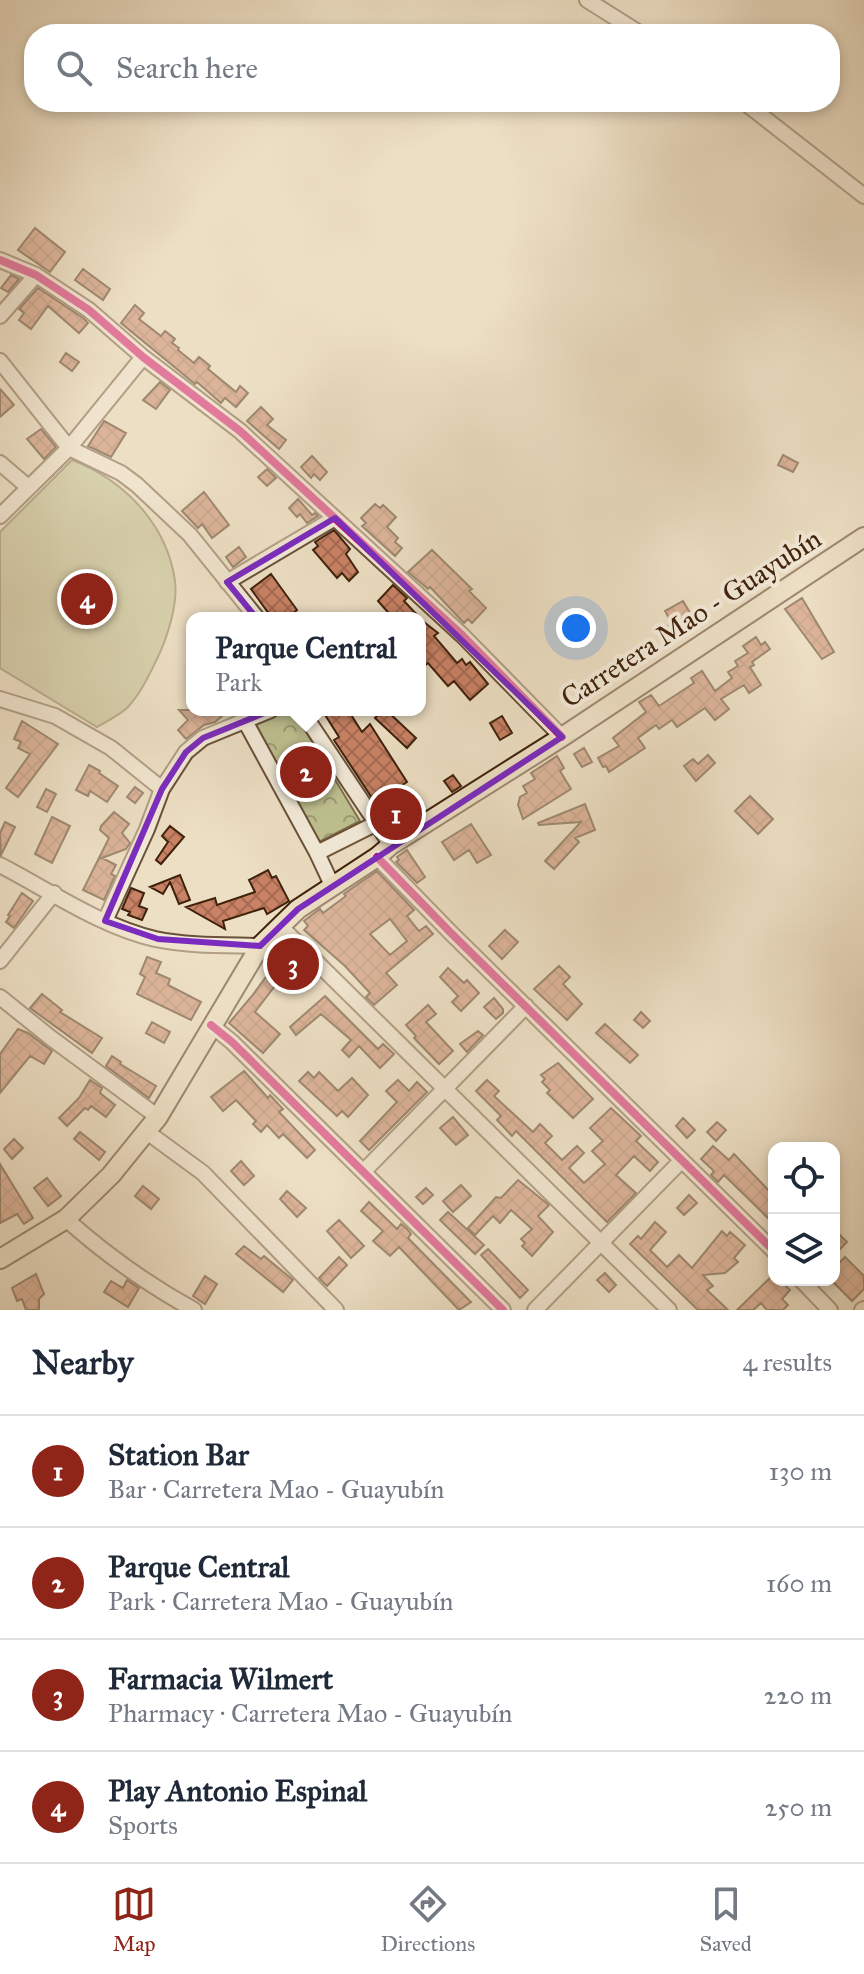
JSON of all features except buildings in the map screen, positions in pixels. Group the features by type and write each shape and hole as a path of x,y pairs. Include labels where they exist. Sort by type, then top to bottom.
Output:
{"main road":[{"name":"Carretera Mao - Guayubín","path":"0,1259 66,1219 98,1190 153,1124 260,946 298,909 864,537"}],"street":[{"path":"587,0 625,24"},
{"path":"757,112 864,196"},
{"path":"0,260 36,275 89,310 143,357 240,431 462,635 562,737"},
{"path":"0,316 36,275"},
{"path":"0,516 69,448 143,357"},
{"path":"0,361 69,448 121,473 137,485 190,535 252,612"},
{"path":"0,463 28,487"},
{"path":"227,582 335,518"},
{"path":"0,699 55,716 111,748 162,789"},
{"path":"105,921 162,789 186,752 203,738 257,716"},
{"path":"305,716 377,823 384,851 450,932 768,1245"},
{"path":"245,721 332,885"},
{"path":"317,853 377,823"},
{"path":"0,865 129,931 194,944 260,946"},
{"path":"0,961 54,893"},
{"path":"280,926 669,1310"},
{"path":"0,997 153,1124 336,1310"},
{"path":"364,1171 526,1006"},
{"path":"211,1025 232,1042 503,1310"},
{"path":"535,1310 681,1161"},
{"path":"66,1219 129,1272 194,1310"},
{"path":"807,1286 830,1310"}],"highlighted area":[{"path":"335,518 562,737 298,909 260,946 158,939 105,921 162,789 186,752 203,738 306,696 290,659 227,582"}],"green space":[{"path":"72,460 109,479 140,507 163,541 175,581 171,621 148,678 128,707 97,727 0,668 0,532"},
{"path":"270,716 297,716 360,821 319,842 255,723"}],"cycle path":[{"path":"0,260 36,275 89,310 143,357 240,431 462,635 562,737"},
{"path":"377,857 768,1245"},
{"path":"211,1025 232,1042 503,1310"}],"place":[{"name":"Play Antonio Espinal","path":"87,599"},
{"name":"Parque Central","path":"306,772"},
{"name":"Station Bar","path":"396,814"},
{"name":"Farmacia Wilmert","path":"293,964"}]}
